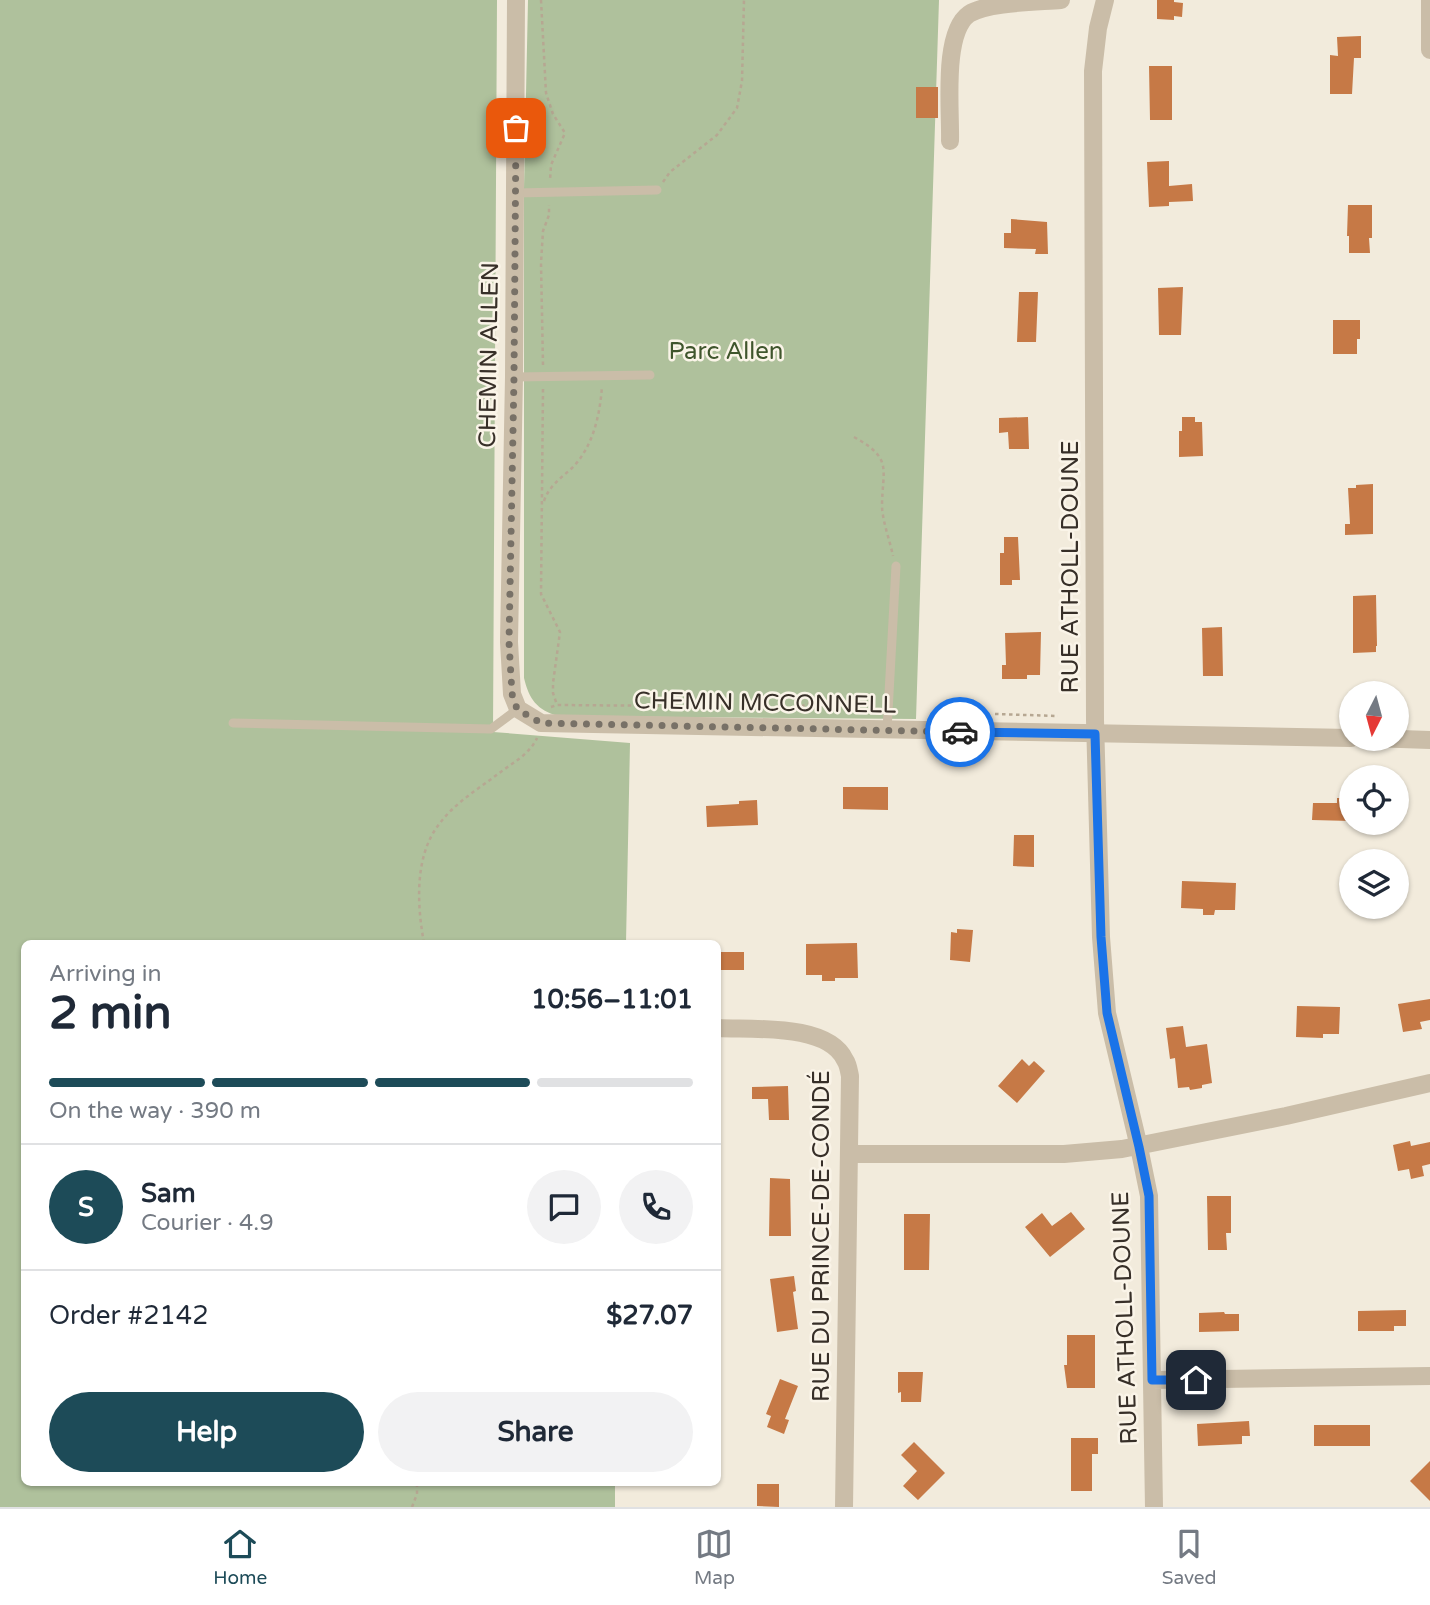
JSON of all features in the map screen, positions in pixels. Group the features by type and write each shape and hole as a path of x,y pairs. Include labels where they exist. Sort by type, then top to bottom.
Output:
{"street":[{"name":"CHEMIN ALLEN","path":"516,0 514,377 509,642 512,694 517,709"},
{"path":"950,141 951,49 957,28 969,15 996,6 1061,0"},
{"name":"RUE ATHOLL-DOUNE","path":"1105,0 1098,28 1093,71 1095,734 1101,937 1107,1013 1149,1196 1154,1507"},
{"path":"1430,0 1430,50"},
{"name":"CHEMIN MCCONNELL","path":"517,709 541,723 1339,738"},
{"path":"1409,739 1430,740"},
{"name":"RUE DU PRINCE-DE-CONDÉ","path":"721,1028 798,1032 818,1037 845,1058 850,1076 844,1507"},
{"path":"850,1154 1064,1154 1139,1147 1430,1083"},
{"path":"1152,1380 1430,1376"}],"lane":[{"path":"515,193 657,190"},
{"path":"514,377 650,375"},
{"path":"887,730 896,566"},
{"path":"233,723 491,729 517,709"}],"path":[{"path":"541,0 546,93 553,114 565,133 551,164 549,215 543,231 541,262 541,594 561,632 553,683 557,705"},
{"path":"657,190 670,172 717,135 737,108 742,81 744,0"},
{"path":"542,505 552,485 572,467 587,448 593,435 601,400 603,376"},
{"path":"854,437 867,444 879,456 885,468 882,509 896,566"},
{"path":"423,940 420,923 421,860 437,825 453,808 528,752 536,741 541,723"},
{"path":"412,1507 417,1486"}],"green space":[{"path":"0,0 497,0 493,732 630,743 626,940 21,940 21,1486 615,1486 615,1507 0,1507"},
{"name":"Parc Allen","path":"528,0 939,0 916,719 558,716 539,707 531,698 524,678 524,188"}],"building":[{"path":"1157,0 1183,3 1182,17 1174,16 1174,20 1157,19"},
{"path":"1361,36 1361,58 1354,58 1352,94 1330,94 1330,55 1338,56 1337,37"},
{"path":"1149,66 1172,66 1172,120 1150,120"},
{"path":"916,87 938,87 938,118 916,118"},
{"path":"1169,161 1169,186 1192,184 1193,201 1169,202 1169,206 1149,207 1147,162"},
{"path":"1348,205 1372,205 1370,253 1349,253"},
{"path":"1011,219 1047,222 1048,254 1035,254 1036,249 1004,248 1004,233 1011,233"},
{"path":"1183,287 1181,335 1159,335 1158,288"},
{"path":"1019,292 1038,292 1036,342 1017,342"},
{"path":"1333,320 1360,320 1357,354 1333,354"},
{"path":"1028,417 1029,449 1009,449 1008,432 999,433 999,418"},
{"path":"1182,417 1195,417 1195,422 1202,422 1203,456 1179,457"},
{"path":"1373,484 1373,534 1345,535 1345,524 1350,524 1348,488"},
{"path":"1004,537 1018,537 1020,580 1012,580 1012,585 1000,585 1000,553 1004,553"},
{"path":"1376,595 1376,652 1353,653 1353,596"},
{"path":"1222,627 1223,676 1203,676 1202,628"},
{"path":"1041,632 1040,675 1027,675 1027,679 1002,679 1002,665 1006,665 1005,633"},
{"path":"843,787 888,787 888,810 843,809"},
{"path":"1339,798 1339,821 1312,820 1313,803 1337,803"},
{"path":"757,800 758,825 707,827 706,806"},
{"path":"1014,835 1034,835 1034,867 1013,866"},
{"path":"1182,881 1236,883 1235,910 1215,910 1214,915 1203,915 1203,909 1181,908"},
{"path":"957,929 973,930 970,962 950,960 951,932 957,933"},
{"path":"857,943 858,978 822,981 822,975 806,975 806,944"},
{"path":"721,952 744,952 744,970 721,970"},
{"path":"1430,999 1430,1020 1420,1022 1422,1029 1403,1032 1398,1004"},
{"path":"1297,1006 1340,1007 1339,1034 1323,1034 1323,1038 1296,1037"},
{"path":"1183,1026 1186,1047 1207,1044 1212,1083 1202,1085 1202,1088 1178,1088 1175,1058 1170,1059 1166,1028"},
{"path":"1022,1059 1029,1066 1034,1061 1045,1071 1017,1103 998,1086"},
{"path":"788,1086 789,1120 769,1120 768,1099 752,1099 752,1087"},
{"path":"1410,1141 1411,1146 1430,1142 1430,1164 1422,1166 1424,1176 1411,1179 1409,1169 1398,1171 1393,1145"},
{"path":"770,1178 790,1179 791,1236 769,1236"},
{"path":"1207,1196 1231,1196 1231,1233 1226,1233 1227,1250 1208,1250"},
{"path":"1071,1212 1085,1229 1050,1257 1025,1227 1042,1213 1052,1226"},
{"path":"904,1214 930,1214 929,1270 904,1270"},
{"path":"794,1276 796,1291 793,1292 798,1329 777,1332 770,1279"},
{"path":"1406,1310 1406,1326 1394,1326 1394,1331 1358,1331 1358,1311"},
{"path":"1199,1313 1239,1314 1239,1331 1199,1332"},
{"path":"1067,1335 1095,1335 1095,1388 1067,1388 1064,1365 1067,1365"},
{"path":"898,1372 923,1372 921,1402 901,1402"},
{"path":"780,1379 798,1386 785,1419 789,1420 784,1434 767,1427 771,1416 766,1414"},
{"path":"1249,1421 1250,1436 1242,1436 1242,1444 1198,1446 1197,1424"},
{"path":"1314,1425 1370,1425 1370,1446 1314,1446"},
{"path":"1071,1438 1098,1438 1098,1454 1092,1454 1092,1491 1071,1491"},
{"path":"914,1442 945,1473 918,1500 903,1486 917,1471 901,1455"},
{"path":"1430,1461 1430,1501 1410,1481"},
{"path":"757,1484 779,1484 779,1507 757,1506"}],"way so far":[{"path":"516,128 509,642 512,694 517,709 541,723 960,732"}],"route":[{"path":"960,732 1095,734 1101,937 1107,1013 1149,1196 1152,1380 1196,1380"}]}
